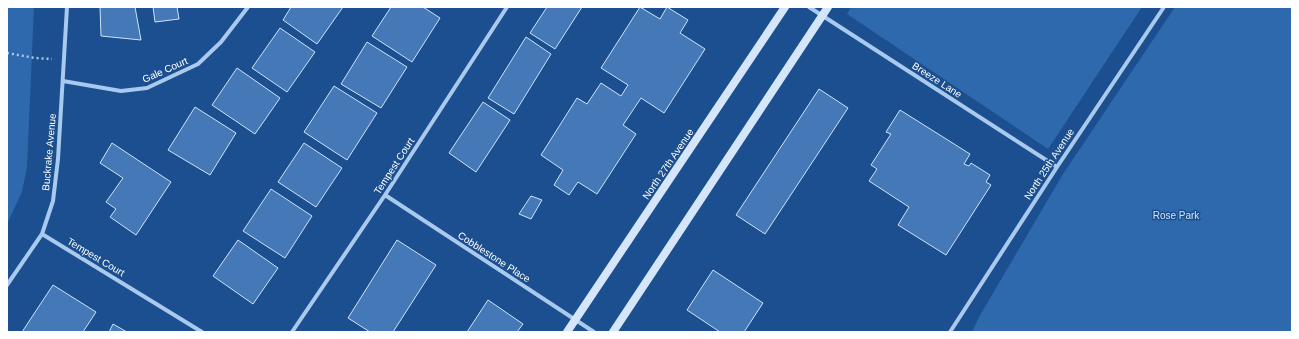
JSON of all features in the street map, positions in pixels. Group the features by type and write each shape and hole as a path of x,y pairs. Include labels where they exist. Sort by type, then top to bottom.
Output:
{"street":[{"name":"Buckrake Avenue","path":"7,285 42,234 53,201 58,159 68,7"},
{"name":"Gale Court","path":"63,81 121,91 147,88 198,64 221,42 248,7"},
{"name":"Tempest Court","path":"292,332 385,195 506,7"},
{"name":"North 27th Avenue","path":"567,332 785,7"},
{"name":"Breeze Lane","path":"809,7 1057,167"},
{"path":"614,332 828,7"},
{"name":"North 25th Avenue","path":"950,332 1057,167 1164,7"},
{"name":"Cobblestone Place","path":"385,195 594,332"},
{"name":"Tempest Court","path":"42,234 202,332"}],"path":[{"path":"7,53 35,58 64,60"}],"green space":[{"path":"7,7 34,7 27,167 22,192 7,224"},
{"path":"851,7 1142,7 1048,149 847,14"},
{"name":"Rose Park","path":"1175,7 1292,7 1292,332 972,332 979,317 1063,174"}],"building":[{"path":"100,7 135,7 141,40 101,36"},
{"path":"153,7 177,7 179,19 155,22"},
{"path":"291,7 343,7 317,44 283,20"},
{"path":"391,7 423,7 440,18 412,62 372,36"},
{"path":"547,7 582,7 555,49 530,33"},
{"path":"640,7 660,19 667,7 688,20 680,33 705,49 664,113 641,98 623,125 636,134 597,194 578,182 569,195 554,185 563,170 541,155 577,98 587,104 601,83 621,96 628,85 601,68"},
{"path":"280,28 315,52 287,92 252,68"},
{"path":"526,37 551,54 514,114 488,98"},
{"path":"367,42 407,67 381,108 341,84"},
{"path":"237,68 280,98 255,134 212,105"},
{"path":"334,86 377,113 347,160 304,132"},
{"path":"819,89 848,108 765,234 736,215"},
{"path":"483,102 510,120 476,172 449,153"},
{"path":"195,107 236,133 210,175 168,150"},
{"path":"900,110 970,154 964,164 969,166 971,163 990,175 986,182 991,185 946,255 898,225 909,207 869,181 877,169 871,165 891,134 886,132"},
{"path":"112,143 171,182 136,235 110,217 116,209 106,202 123,178 100,163"},
{"path":"304,143 342,168 316,207 278,182"},
{"path":"271,189 312,216 285,258 243,231"},
{"path":"531,196 542,200 531,219 519,214"},
{"path":"238,240 278,268 253,304 213,276"},
{"path":"397,240 436,265 393,332 370,332 348,318"},
{"path":"713,270 763,303 744,332 720,332 687,310"},
{"path":"53,285 96,312 83,332 22,332"},
{"path":"488,300 523,324 517,332 467,332"},
{"path":"113,324 127,332 109,332"}]}
